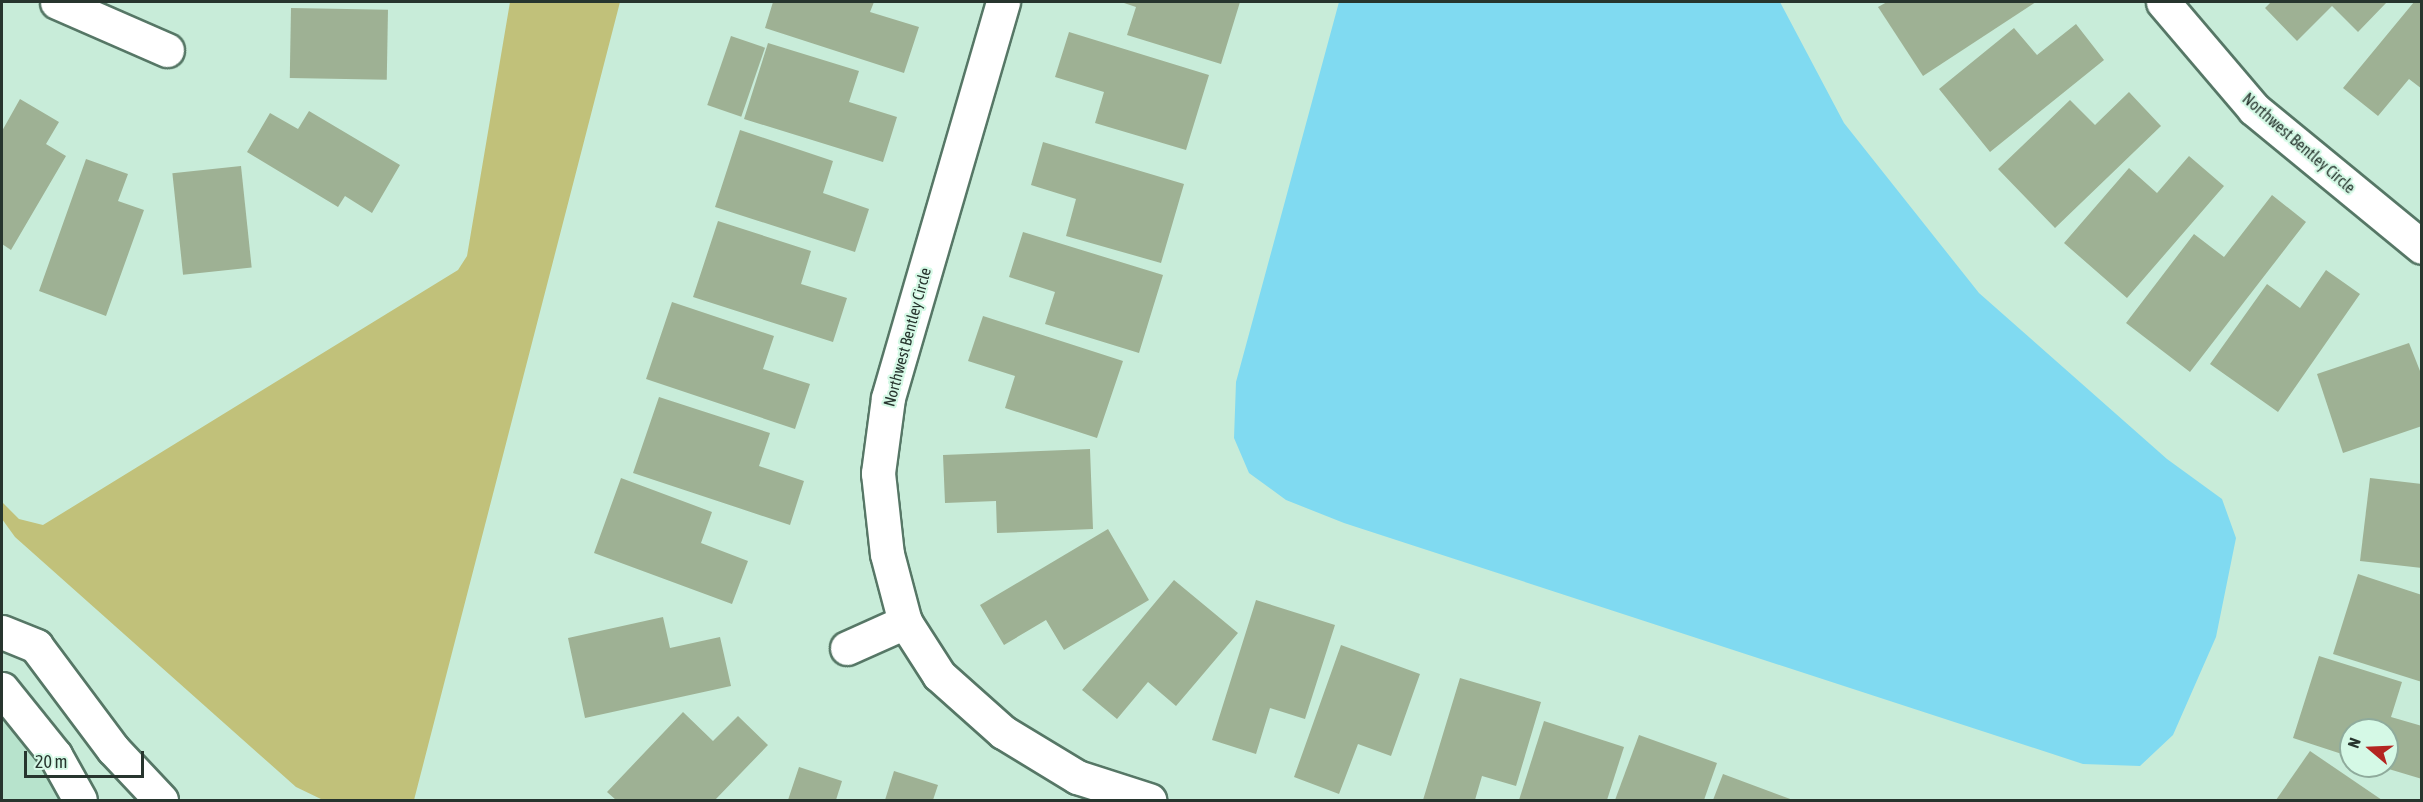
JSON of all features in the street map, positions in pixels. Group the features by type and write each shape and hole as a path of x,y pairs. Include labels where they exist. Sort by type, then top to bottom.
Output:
{"street":[{"path":"57,2 167,50"},
{"name":"Northwest Bentley Circle","path":"1004,2 888,399 878,473 887,554 906,622 939,675 1002,732 1077,777 1149,801"},
{"name":"Northwest Bentley Circle","path":"2163,2 2254,109 2421,247"},
{"path":"847,648 906,622"},
{"path":"2,632 36,646 113,749 161,801"},
{"path":"2,689 55,755 80,801"}],"shaded area":[{"path":"510,2 620,2 414,800 323,800 296,787 15,537 2,519 2,502 19,519 43,525 458,270 467,256"},
{"path":"2,717 94,800 2,800"}],"water":[{"path":"1339,2 1780,2 1844,123 1979,293 2167,459 2222,499 2236,538 2216,637 2173,735 2140,766 2083,764 1344,523 1286,500 1249,473 1234,438 1236,382"}],"building":[{"path":"773,2 874,2 870,12 919,27 904,73 765,28"},
{"path":"1121,2 1240,2 1221,64 1127,35 1136,7"},
{"path":"1887,2 2036,2 1923,76 1878,7"},
{"path":"2271,2 2387,2 2358,32 2332,6 2297,41 2265,8"},
{"path":"2414,2 2422,2 2422,89 2409,79 2378,116 2343,88"},
{"path":"291,8 388,10 387,80 290,78"},
{"path":"2076,24 2104,60 1990,152 1939,89 2014,28 2037,55"},
{"path":"1069,32 1209,75 1186,150 1095,123 1104,92 1055,77"},
{"path":"731,36 765,48 741,117 707,105"},
{"path":"768,43 859,71 849,102 897,117 883,162 744,119"},
{"path":"2129,92 2161,126 2055,228 1998,169 2070,100 2095,125"},
{"path":"20,99 59,122 46,144 66,156 11,250 2,244 2,131"},
{"path":"309,111 400,165 372,213 345,196 338,207 247,152 270,113 298,129"},
{"path":"740,130 833,161 823,193 869,209 855,252 715,207"},
{"path":"1043,142 1184,184 1161,263 1066,236 1076,199 1031,185"},
{"path":"2189,156 2224,186 2127,298 2064,243 2129,168 2157,193"},
{"path":"86,159 128,174 118,201 144,210 106,316 39,291"},
{"path":"241,166 252,267 183,275 172,173"},
{"path":"2272,195 2306,222 2190,372 2126,323 2194,234 2224,257"},
{"path":"718,221 811,251 801,284 847,298 833,342 693,297"},
{"path":"1023,232 1163,275 1139,353 1045,324 1055,292 1009,277"},
{"path":"2326,270 2360,294 2278,412 2210,364 2267,284 2300,308"},
{"path":"672,302 774,336 763,369 810,384 795,429 646,379"},
{"path":"983,316 1123,361 1097,438 1005,408 1015,376 968,361"},
{"path":"2409,343 2422,376 2422,426 2343,453 2317,374"},
{"path":"659,397 770,433 759,466 804,481 790,525 633,473"},
{"path":"1090,449 1093,529 997,533 996,501 945,503 943,455"},
{"path":"621,478 712,512 701,543 748,561 732,604 594,553"},
{"path":"2370,478 2422,484 2422,568 2360,561"},
{"path":"1108,529 1149,600 1064,650 1046,620 1004,645 980,605"},
{"path":"2358,574 2422,595 2422,682 2333,654"},
{"path":"1174,580 1238,633 1176,706 1148,682 1117,719 1082,690"},
{"path":"1256,600 1335,625 1305,719 1270,708 1256,754 1212,740"},
{"path":"663,617 670,648 720,637 731,686 585,718 568,638"},
{"path":"1341,645 1420,674 1391,756 1358,744 1339,794 1294,777"},
{"path":"2319,656 2402,682 2391,717 2394,718 2339,718 2339,753 2293,738"},
{"path":"1460,678 1541,702 1516,786 1482,776 1475,800 1423,800"},
{"path":"683,712 713,741 738,716 768,745 715,800 616,800 607,792"},
{"path":"2399,719 2422,726 2422,779 2399,772"},
{"path":"1544,721 1624,747 1607,800 1519,800"},
{"path":"1639,735 1717,763 1704,800 1615,800"},
{"path":"2310,751 2339,771 2339,778 2350,778 2382,800 2276,800"},
{"path":"799,767 842,781 836,800 788,800"},
{"path":"894,771 938,785 933,800 885,800"},
{"path":"1723,774 1793,800 1713,800"}]}
